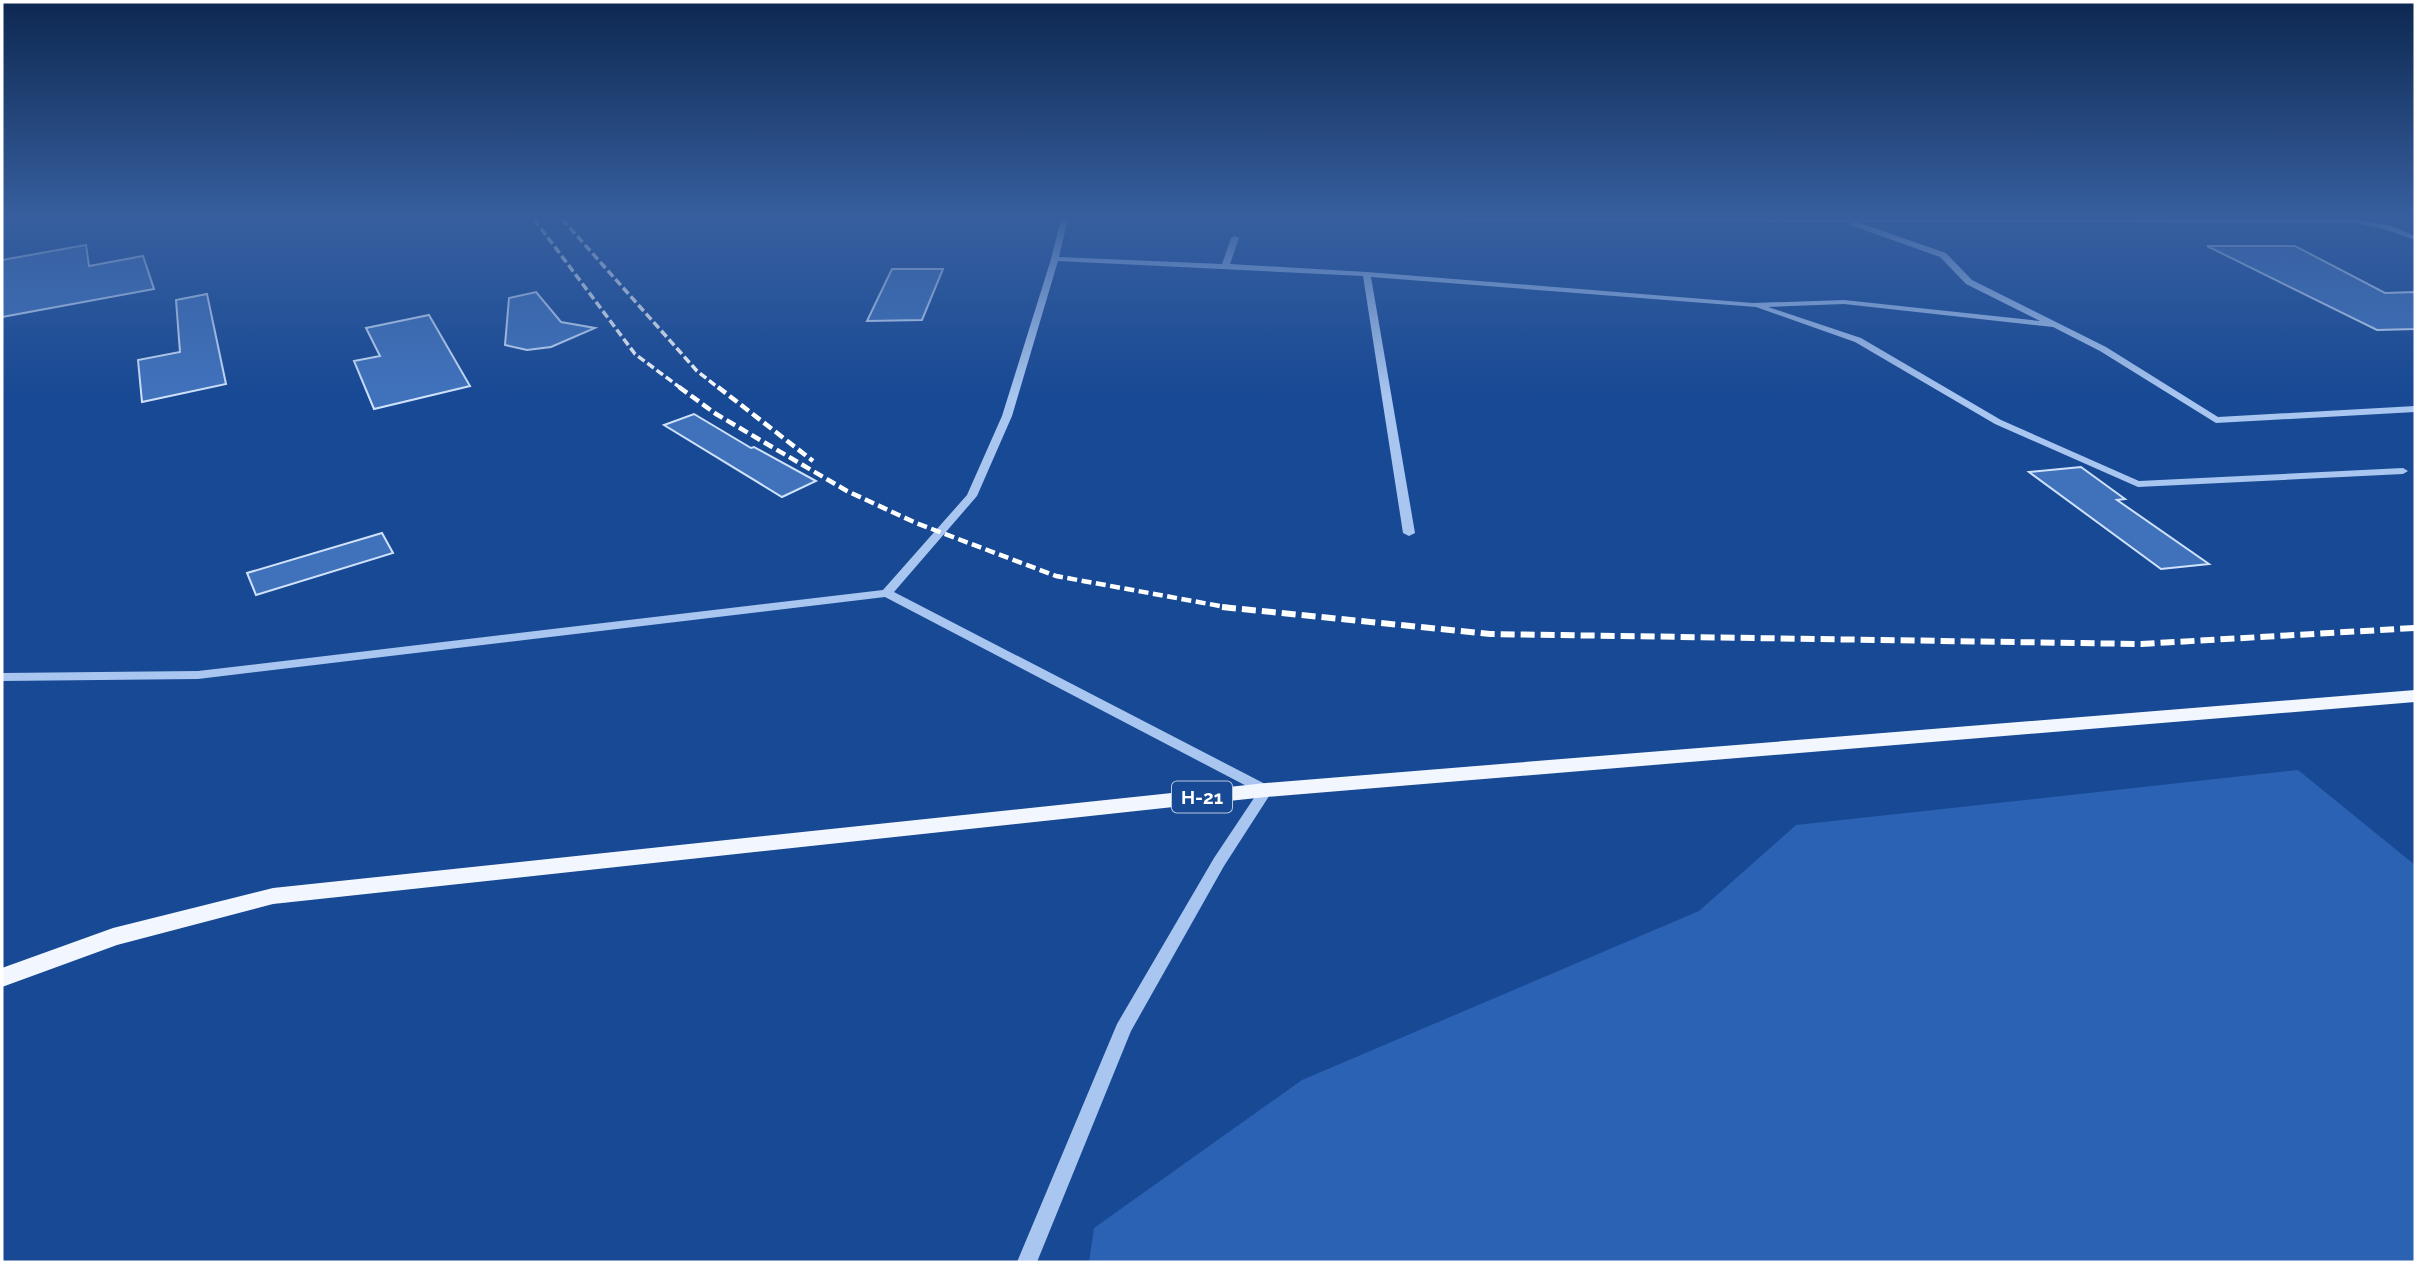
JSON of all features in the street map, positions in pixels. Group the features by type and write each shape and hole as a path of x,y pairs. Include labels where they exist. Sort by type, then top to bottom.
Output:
{"main road":[{"name":"Н-21","path":"2,978 113,937 273,896 1266,790 2415,696"}],"street":[{"path":"887,593 972,496 1007,416 1049,278"},
{"path":"1368,278 1409,533"},
{"path":"1417,278 1753,305 1844,302 2056,324"},
{"path":"1965,278 2056,324 2216,420 2415,409"},
{"path":"1753,305 1858,340 1998,422 2138,484 2403,471"},
{"path":"2,677 198,675 887,593 1266,790 1219,862 1123,1029 1027,1262"}],"shaded area":[{"path":"2298,770 2415,865 2415,1262 1089,1262 1094,1228 1302,1080 1699,911 1796,825"}],"building":[{"path":"2,278 150,278 154,289 2,317"},
{"path":"888,278 939,278 922,320 867,321"},
{"path":"2272,278 2356,278 2385,293 2415,292 2415,329 2377,330"},
{"path":"536,292 561,322 595,328 551,347 527,350 505,345 509,298"},
{"path":"207,294 226,384 142,402 138,360 180,352 176,300"},
{"path":"429,315 470,386 374,409 354,361 380,356 366,328"},
{"path":"694,414 751,448 754,447 816,481 782,497 664,425"},
{"path":"2081,467 2125,499 2117,500 2209,564 2161,569 2029,472"},
{"path":"382,533 393,553 256,595 247,573"}],"railway":[{"path":"578,278 635,354 682,389"},
{"path":"614,278 697,371 720,389"},
{"path":"679,387 716,414 847,491 916,523 1056,576 1230,608"},
{"path":"718,387 813,461"},
{"path":"1222,607 1230,608"},
{"path":"1230,608 1490,634 2141,644 2415,628"}]}
